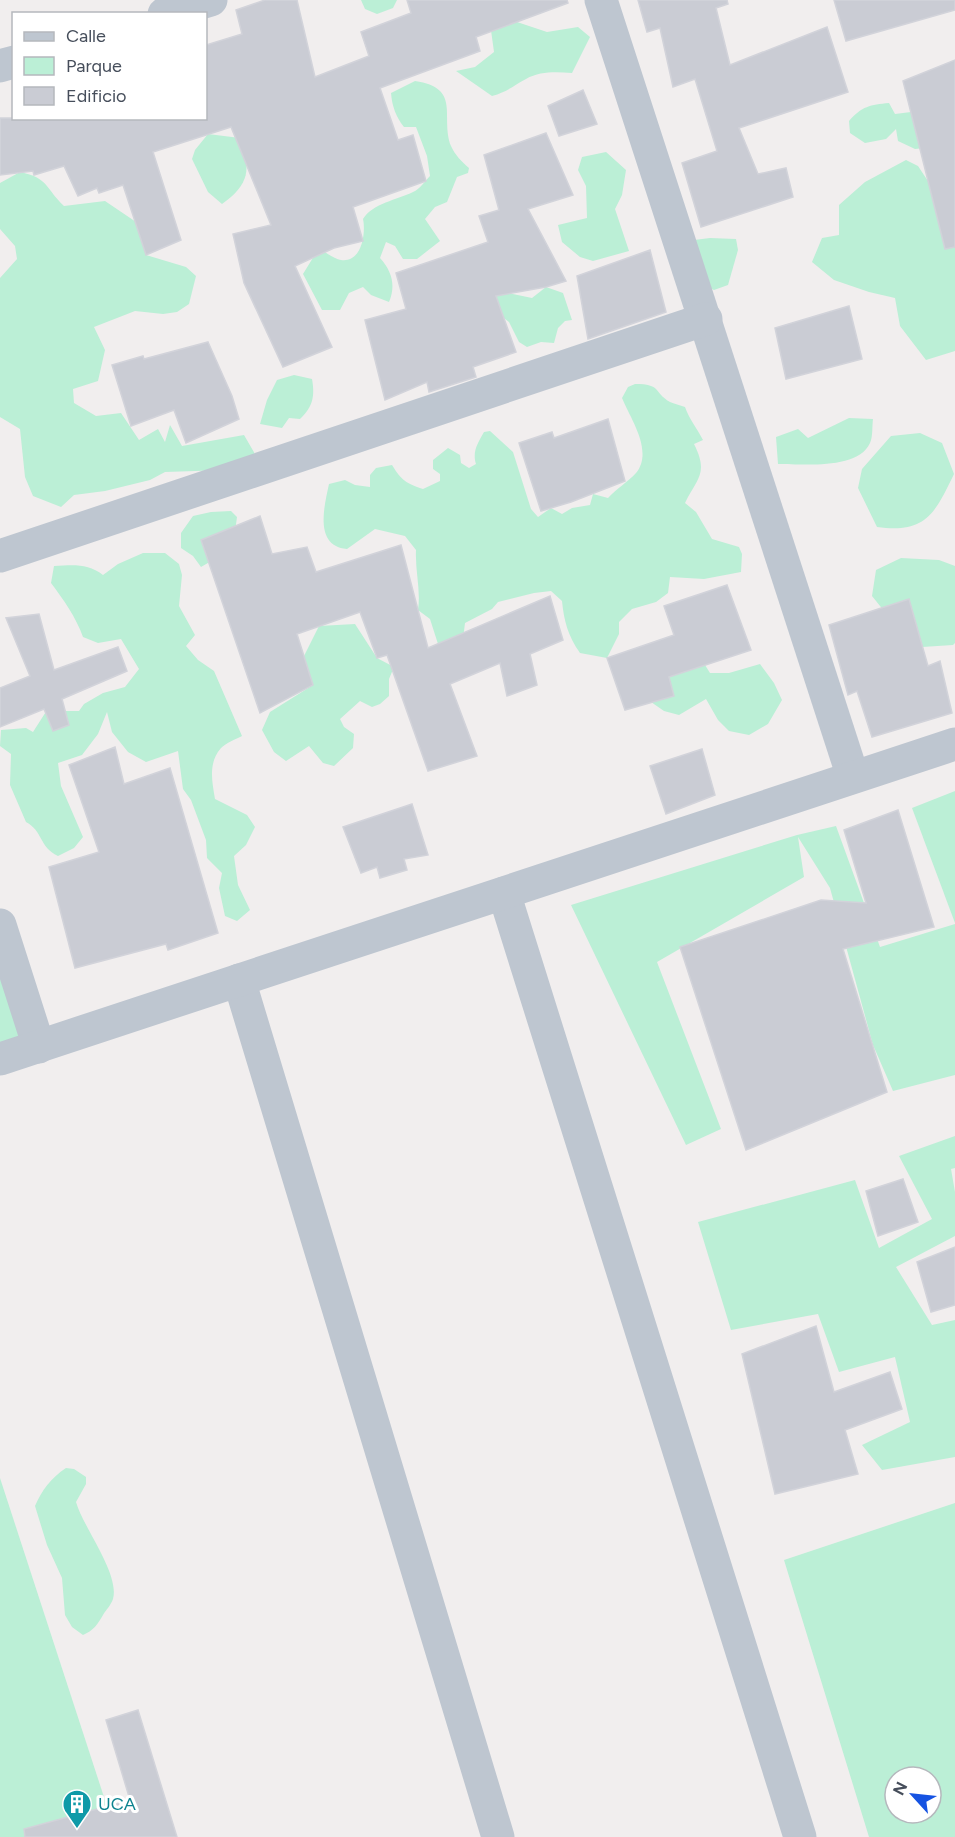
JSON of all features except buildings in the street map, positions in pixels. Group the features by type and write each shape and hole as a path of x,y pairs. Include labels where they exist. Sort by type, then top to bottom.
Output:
{"street":[{"path":"169,12 211,0"},
{"path":"601,0 853,777"},
{"path":"0,556 706,319"},
{"path":"0,1059 955,744"},
{"path":"504,893 800,1837"},
{"path":"0,925 39,1047"},
{"path":"238,980 498,1837"}],"green space":[{"path":"361,0 397,0 393,8 377,14 365,9"},
{"path":"517,22 547,32 578,27 590,37 572,73 542,73 492,96 456,71 475,67 494,52 490,23"},
{"path":"415,81 430,85 439,90 444,97 451,146 469,168 468,173 457,177 447,202 435,207 425,219 440,241 417,259 403,259 395,246 386,242 380,258 392,279 389,302 371,295 363,287 349,293 340,310 322,310 303,274 319,248 341,260 354,257 361,246 364,232 363,219 367,214 379,206 416,191 430,176 427,156 416,127 404,127 393,107 391,93"},
{"path":"889,103 895,114 911,112 933,147 915,149 898,141 896,129 886,139 865,143 850,133 849,121 858,112 871,106"},
{"path":"208,134 240,138 246,159 246,175 243,183 222,204 208,192 192,159 195,150"},
{"path":"606,152 626,170 622,195 615,209 629,251 593,261 580,257 562,242 558,225 587,218 586,186 578,170 582,157"},
{"path":"906,160 918,166 955,222 955,351 926,360 900,326 895,298 834,280 812,262 822,238 839,235 839,205 865,182"},
{"path":"20,172 42,181 64,206 105,201 139,224 146,255 186,267 196,276 189,304 177,312 163,314 135,311 94,327 105,350 98,381 73,389 74,403 96,416 121,413 139,440 158,429 165,442 170,425 182,446 244,435 255,454 226,470 165,472 150,480 105,491 74,495 61,507 33,496 25,477 20,429 0,417 0,278 17,259 15,246 0,229 0,183"},
{"path":"736,239 738,250 728,285 714,290 698,282 694,240"},
{"path":"546,287 563,293 572,320 565,321 558,328 554,343 541,342 527,347 519,342 509,322 492,309 494,290 532,298"},
{"path":"294,375 312,379 313,396 308,410 300,419 289,418 282,428 260,424 267,400 277,380"},
{"path":"635,384 649,385 670,402 685,407 703,440 694,444 701,462 701,469 685,503 696,512 712,539 739,547 742,554 741,572 704,579 670,577 668,593 656,602 632,609 619,622 619,634 607,658 580,653 567,628 562,601 551,591 498,602 492,609 465,623 463,639 467,672 457,681 451,670 448,652 438,644 430,619 418,610 416,550 405,536 375,529 347,549 330,541 325,533 324,524 329,484 345,480 355,485 370,487 370,475 376,468 392,465 405,481 423,489 440,481 440,474 433,469 433,460 448,448 460,455 461,463 469,468 476,464 475,451 484,432 490,431 513,452 531,509 538,517 551,508 562,514 572,508 590,505 593,494 608,498 636,473 641,464 642,445 622,398 628,387"},
{"path":"849,418 873,419 871,441 864,452 854,458 829,464 778,464 776,437 798,429 808,438"},
{"path":"920,433 942,443 954,474 941,500 927,518 907,527 877,527 858,488 862,469 891,436"},
{"path":"231,511 237,517 231,543 223,553 201,567 193,556 181,548 181,533 193,516"},
{"path":"143,553 165,553 179,564 182,575 179,606 195,635 186,646 198,660 214,671 242,736 221,748 214,760 212,772 215,799 247,815 255,827 246,845 234,856 238,885 250,910 237,921 225,916 219,888 222,873 207,858 206,840 191,800 183,789 178,751 146,762 128,752 112,732 107,712 98,734 82,755 58,763 61,786 83,837 74,848 58,856 47,848 36,830 26,822 10,785 11,754 0,746 1,730 26,728 33,732 49,707 63,711 79,711 84,704 103,693 125,687 139,669 121,639 98,643 83,637 73,615 51,583 54,566 74,565 92,568 103,575 118,564"},
{"path":"901,558 939,560 955,566 955,643 953,645 922,647 897,627 872,596 876,570"},
{"path":"355,624 377,658 394,667 389,679 389,696 380,704 372,707 360,701 340,719 344,727 354,734 353,748 334,766 323,763 309,746 286,761 274,752 262,730 270,712 313,685 304,656 319,626"},
{"path":"647,664 705,665 710,673 729,673 760,664 774,683 782,700 768,724 749,735 729,731 718,720 706,699 679,715 664,711 651,702"},
{"path":"955,791 955,923 912,808"},
{"path":"836,826 880,947 955,924 955,1075 893,1091 873,1045 830,888 798,837 804,877 657,962 721,1129 686,1145 571,905 797,835"},
{"path":"0,925 39,1047 0,1059"},
{"path":"955,1136 955,1168 951,1169 955,1192 955,1236 896,1267 932,1325 955,1320 955,1457 882,1470 862,1445 910,1422 895,1357 839,1372 818,1314 731,1330 698,1222 855,1180 879,1248 932,1219 899,1156"},
{"path":"66,1468 74,1469 86,1477 86,1484 76,1502 106,1564 114,1589 113,1599 99,1621 83,1635 72,1627 65,1615 62,1578 47,1545 35,1506 48,1485"},
{"path":"0,1478 117,1837 0,1837"},
{"path":"955,1503 955,1837 869,1837 784,1560"}],"place":[{"name":"UCA","path":"77,1830"}]}
